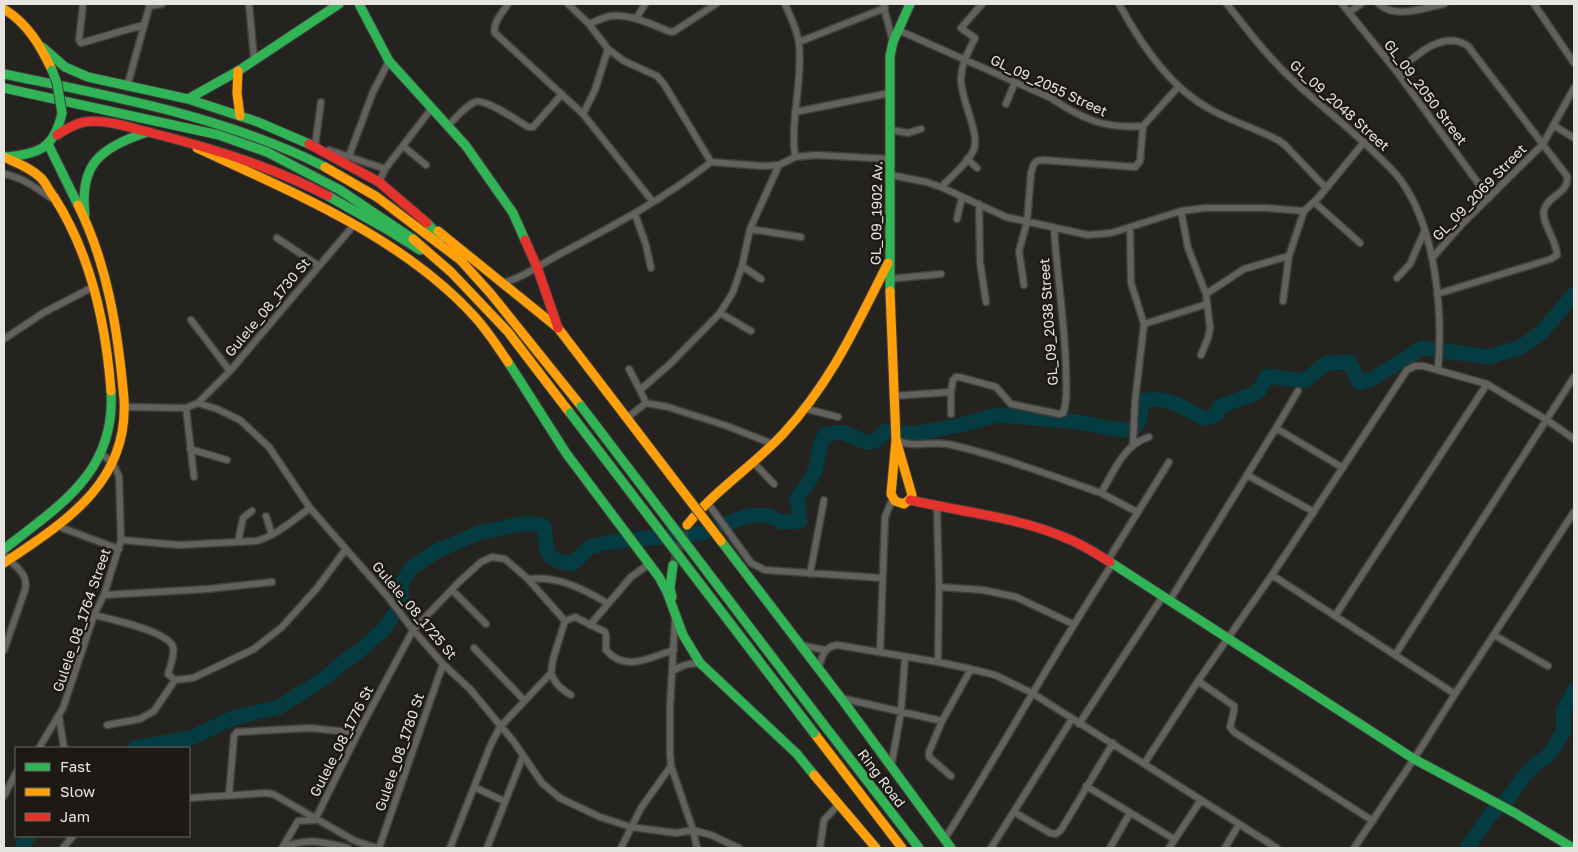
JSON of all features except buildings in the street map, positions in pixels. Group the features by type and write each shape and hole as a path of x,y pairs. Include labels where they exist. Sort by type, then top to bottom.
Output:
{"main road":[{"path":"188,99 238,71 254,58 338,4"},
{"path":"359,4 389,61 466,146 513,213 537,267 558,328"},
{"name":"GL_09_1902 Av.","path":"896,440 892,396 889,279 891,174 890,56 893,42 910,4"},
{"path":"4,9 20,20 42,47 59,63 70,70 88,77 127,87 188,99 240,116 315,146 379,182 558,328 841,698 890,768 951,848"},
{"path":"42,47 57,83 62,113 56,135"},
{"path":"238,71 237,92 240,116"},
{"path":"4,74 180,113 238,129 268,140 326,166 366,190 397,210 458,259"},
{"path":"4,88 219,136 267,152 340,190 379,214 406,233 451,272"},
{"path":"4,157 30,155 39,151 56,135 73,125 86,122 121,126 175,138 223,151 286,175 365,217 451,272"},
{"path":"5,559 57,526 90,497 113,464 122,437 125,406 111,302 104,273 84,213 84,180 91,165 105,150 120,141 148,132"},
{"path":"175,138 267,180 353,226 412,261 431,275 462,303 504,355 528,397 557,440 659,577 667,592 683,635 700,663 797,754 876,848"},
{"path":"48,144 57,167 88,226"},
{"path":"4,157 21,164 41,179 60,204 81,244 93,287 106,359 111,400 110,421 101,453 92,469 76,489 55,509 4,549"},
{"path":"428,222 458,259"},
{"name":"Ring Road","path":"458,259 491,294 581,406 918,848"},
{"path":"687,525 707,502 754,463 773,444 821,385 851,338 889,261"},
{"name":"Ring Road","path":"451,272 508,332 902,848"},
{"path":"896,440 912,495 910,500 904,504 898,504 892,500 890,494 892,490 896,440"},
{"path":"892,490 896,485 902,484 910,487"},
{"path":"910,500 937,507 1010,520 1067,537 1167,598 1414,759 1515,813 1573,848"},
{"path":"673,565 670,588 676,618"},
{"path":"659,577 665,579 671,575"}],"street":[{"path":"83,4 79,40 81,43 143,26"},
{"path":"127,87 149,5 162,4"},
{"path":"249,4 254,58"},
{"path":"508,4 495,25 494,31 583,114 653,202"},
{"path":"568,4 589,24 608,49 624,61 657,76 664,84 711,162"},
{"path":"636,18 644,4"},
{"path":"589,24 612,16 636,18 668,32 673,32 716,4"},
{"path":"785,4 799,42 800,62 793,141 795,157"},
{"path":"941,187 967,159 975,147 962,93 961,79 964,59 975,38 962,30 962,27 982,4"},
{"path":"1119,4 1151,54 1179,86 1210,110 1263,132 1285,145 1326,188"},
{"name":"GL_09_2048 Street","path":"1227,4 1279,67 1364,142 1391,168 1405,185 1425,230 1433,257 1440,336 1438,369"},
{"name":"GL_09_2050 Street","path":"1342,4 1397,72 1489,198"},
{"path":"1349,12 1361,4"},
{"path":"1378,4 1401,12 1444,4"},
{"path":"1534,4 1574,63"},
{"path":"799,42 884,6 893,42"},
{"name":"GL_09_2055 Street","path":"898,30 1051,98 1090,121 1105,126 1129,128 1143,126"},
{"path":"1397,72 1422,51 1452,40 1461,41 1468,46 1567,176 1568,182 1566,187 1548,201 1544,209 1544,216 1557,249 1556,255 1551,259 1437,294"},
{"path":"583,114 595,90 608,49"},
{"path":"349,156 373,92 389,61"},
{"path":"1006,104 1015,82"},
{"path":"1024,285 1019,251 1027,222 1031,173 1037,160 1135,167 1140,161 1143,126 1179,86"},
{"name":"GL_09_2069 Street","path":"1433,257 1543,144 1574,88"},
{"path":"795,112 890,92"},
{"path":"448,126 473,103 479,101 533,127 562,94"},
{"path":"321,102 315,146 385,169"},
{"path":"379,182 385,169 432,108"},
{"path":"1553,125 1574,138"},
{"path":"890,130 908,133 921,129"},
{"path":"1283,301 1289,256 1304,211 1314,202 1364,142"},
{"path":"403,146 426,165"},
{"path":"502,283 520,278 635,214 687,181 711,162 762,166 779,165 795,157 816,155 890,159"},
{"path":"967,159 977,168"},
{"path":"640,390 670,364 720,312 733,292 742,266 750,229 779,165"},
{"path":"4,174 27,182 60,204"},
{"path":"891,174 941,187 1006,217 1088,235 1101,235 1181,212 1205,208 1267,208 1304,211"},
{"path":"957,219 962,197"},
{"path":"1314,202 1360,243"},
{"path":"979,204 980,262 986,302"},
{"path":"1181,212 1188,248 1206,294 1210,328 1201,355"},
{"path":"635,214 646,245 651,268"},
{"name":"Gulele_08_1730 St","path":"198,403 230,371 353,226"},
{"path":"1130,227 1131,283 1144,324 1135,401 1133,444"},
{"name":"GL_09_2038 Street","path":"951,392 953,380 959,377 996,387 1007,403 1059,414 1063,413 1066,354 1054,228"},
{"path":"750,229 801,237"},
{"path":"1397,278 1410,264 1425,230"},
{"path":"277,238 319,266"},
{"path":"1206,294 1244,268 1289,256"},
{"path":"742,266 762,279"},
{"path":"889,279 941,274"},
{"path":"4,339 43,313 93,287"},
{"path":"1144,324 1207,304"},
{"path":"720,312 751,331"},
{"path":"191,320 230,371"},
{"path":"1144,764 1227,638 1272,576 1407,370 1415,366 1423,366 1487,384 1574,438"},
{"path":"629,369 646,403"},
{"path":"1395,655 1574,378"},
{"path":"1335,616 1487,384"},
{"path":"1079,724 1167,598 1298,391"},
{"path":"892,396 951,392 951,414"},
{"path":"125,406 186,408 198,403"},
{"name":"Gulele_08_1725 St","path":"198,403 217,409 240,420 269,447 310,508 388,597 413,630 443,664 470,690 500,726 542,783 560,798 600,817 631,827 676,833 693,830"},
{"path":"627,418 646,403 668,407 728,426 773,444"},
{"path":"186,408 194,477"},
{"path":"803,408 838,417"},
{"path":"1276,428 1343,468"},
{"path":"1101,494 1126,452 1139,440 1149,437"},
{"path":"896,440 904,444 947,444 986,453 1101,494 1137,512"},
{"path":"190,449 227,460"},
{"path":"101,453 113,464"},
{"path":"944,840 990,768 1137,512 1168,462"},
{"path":"754,463 774,484"},
{"name":"Gulele_08_1764 Street","path":"40,747 59,717 119,549 121,540 119,476 113,464"},
{"path":"1246,475 1314,512"},
{"path":"810,574 824,500"},
{"path":"880,652 885,517 892,500"},
{"path":"707,502 754,566 764,570 882,578"},
{"path":"937,507 940,587 938,662"},
{"path":"121,540 179,545 256,541 266,538 310,508"},
{"path":"238,542 243,518 252,511"},
{"path":"1354,848 1574,512"},
{"path":"266,516 272,534"},
{"path":"57,526 119,549"},
{"path":"174,680 194,678 254,649 282,627 317,588 346,549"},
{"name":"Gulele_08_1776 St","path":"315,820 358,733 413,630 481,562 492,557 505,559 528,579 565,621"},
{"path":"4,650 27,580 24,575 5,559"},
{"path":"590,625 631,577 649,564"},
{"path":"1272,576 1455,694"},
{"path":"528,579 560,580 577,586 607,603"},
{"path":"104,595 208,589 272,582"},
{"path":"940,587 983,590 1016,597 1072,624"},
{"path":"452,590 486,624"},
{"path":"94,615 139,627 158,634 167,640 173,650 168,674 174,680"},
{"path":"571,695 560,688 554,681 551,673 553,659 565,621 576,617 605,632 606,650 611,656 621,662 632,663 674,650"},
{"path":"676,618 674,650 676,669 670,707 671,766 693,830 697,848"},
{"path":"1494,635 1548,666"},
{"path":"798,644 825,650"},
{"path":"818,669 825,650 831,646 837,646 938,662 995,675 1032,693 1277,848"},
{"path":"474,648 524,700"},
{"path":"890,768 900,712 905,657"},
{"path":"676,669 689,663 700,663"},
{"name":"Gulele_08_1780 St","path":"378,848 443,664"},
{"path":"951,776 930,757 929,752 942,721 971,669"},
{"path":"450,848 491,744 500,726 551,673"},
{"path":"106,725 140,719 154,711 174,680"},
{"path":"1198,681 1234,706 1230,727 1234,732 1373,821"},
{"path":"841,698 942,721"},
{"path":"59,717 64,747"},
{"path":"991,848 1072,719"},
{"path":"229,795 234,736 237,732 310,728 358,733"},
{"path":"1014,812 1050,833 1056,834 1061,830 1113,743"},
{"path":"486,848 523,756"},
{"path":"621,848 641,808 671,766"},
{"path":"4,796 15,775"},
{"path":"1086,786 1174,839"},
{"path":"474,787 504,801"},
{"path":"190,798 266,793 278,795 315,820 355,841 378,848"},
{"path":"1169,848 1201,800"},
{"path":"820,848 824,820 840,804"},
{"path":"1110,848 1130,813"},
{"path":"282,848 298,821 315,820"},
{"path":"1225,848 1239,824"},
{"path":"693,830 710,835 739,848"},
{"path":"63,848 72,837"},
{"path":"282,848 316,840 348,848"},
{"path":"352,848 355,841"}],"waterway":[{"path":"141,747 191,738 233,718 279,707 325,678 384,629 402,603 401,585 411,568 437,551 478,533 522,524 544,526 550,556 562,562 572,564 590,547 610,542 702,533 747,516 766,515 782,522 800,521 797,498 815,470 825,435 842,432 870,442 874,441 885,431 913,434 961,425 998,415 1079,422 1113,429 1133,430 1140,419 1141,401 1151,400 1174,403 1205,419 1216,415 1219,407 1258,392 1267,376 1304,381 1327,363 1349,362 1360,383 1372,379 1422,348 1489,357 1521,347 1541,333 1574,294"},
{"path":"1467,848 1491,814 1507,800 1524,776 1538,762 1549,755 1564,731 1563,711 1574,691"},
{"path":"22,848 28,837"}],"tunnel":[{"path":"673,565 687,525"}],"traffic: fast":[{"path":"188,99 238,71 339,4"},
{"path":"359,4 389,61 466,146 513,213 525,240"},
{"path":"890,291 890,56 893,42 910,4"},
{"path":"42,47 65,67 88,77 188,99 258,122 309,144"},
{"path":"52,70 57,83 62,113"},
{"path":"4,74 127,100 208,121 287,149 325,167"},
{"path":"4,88 219,135 267,152 340,190 413,239"},
{"path":"4,157 27,154 43,147 54,135 62,113"},
{"path":"85,215 84,197 86,182 96,160 117,144 147,132"},
{"path":"48,144 78,205"},
{"path":"328,196 420,250"},
{"path":"427,223 441,238"},
{"path":"508,362 566,453 659,577 667,592 683,635 700,663 797,754 814,775"},
{"path":"4,549 64,501 94,465 104,444 110,419 111,391"},
{"path":"581,406 824,725"},
{"path":"570,413 814,733"},
{"path":"721,541 841,698 951,848"},
{"path":"1110,562 1414,759 1515,813 1573,848"},
{"path":"672,597 670,588 673,565"},
{"path":"824,725 919,848"}],"traffic: slow":[{"path":"4,9 27,28 52,70"},
{"path":"238,71 237,93 240,116"},
{"path":"197,148 344,219 414,263 445,288 474,316 488,332 508,362"},
{"path":"4,157 37,174 43,180 67,219 87,266 94,290 105,341 111,391"},
{"path":"325,167 377,197 459,259"},
{"path":"4,563 49,532 89,497 104,477 116,454 123,428 124,399 122,374 110,299 97,251 78,205"},
{"path":"438,231 558,328 678,485"},
{"path":"413,239 451,272 508,332 570,413"},
{"path":"455,254 491,294 581,406"},
{"path":"687,525 698,512 783,434 816,394 854,331 888,263"},
{"path":"890,291 896,440 891,494 895,501 904,504 912,495 896,440"},
{"path":"678,485 721,541"},
{"path":"814,733 902,848"},
{"path":"814,775 876,848"}],"traffic: jam":[{"path":"57,135 70,127 84,122 117,124 240,159 285,176 328,196"},
{"path":"309,144 379,182 427,223"},
{"path":"525,240 537,267 558,328"},
{"path":"910,500 1028,525 1072,540 1110,562"}]}
